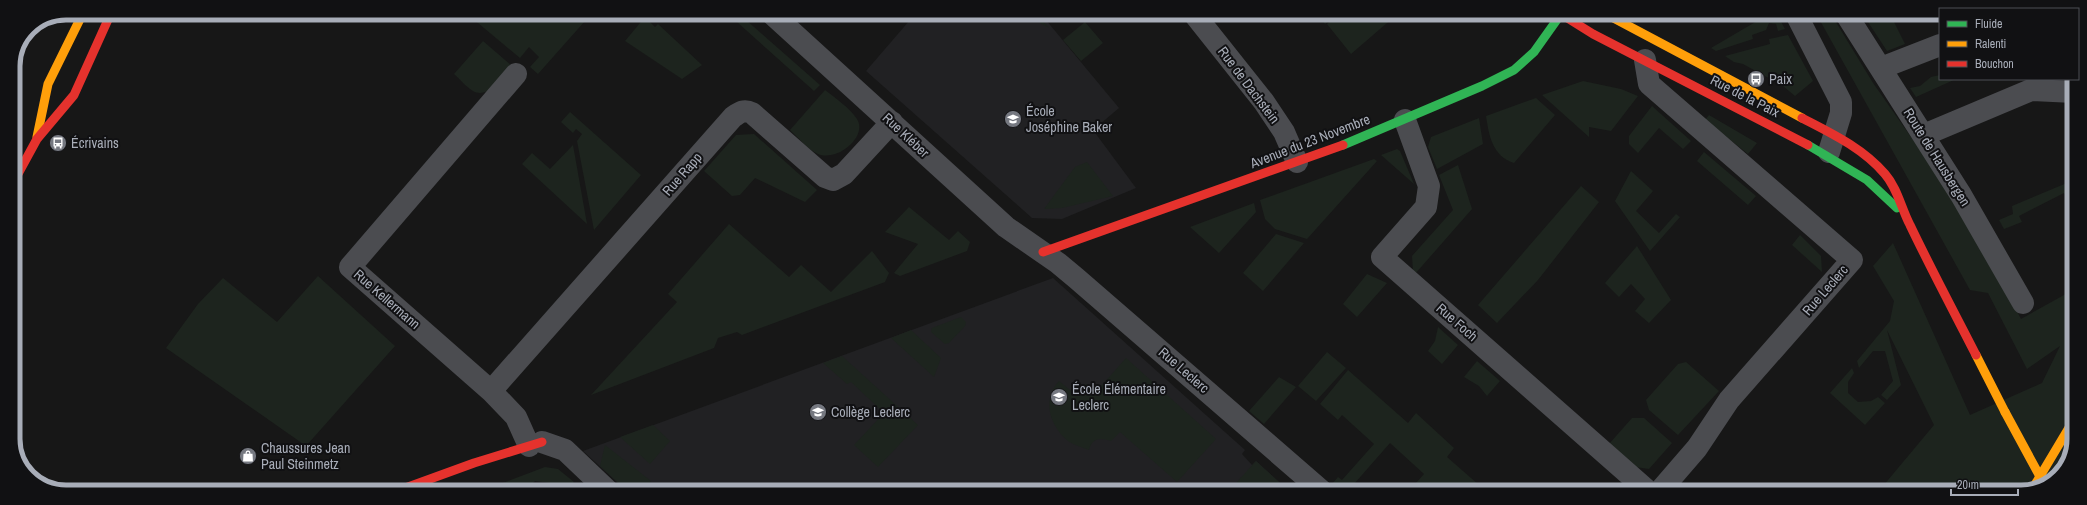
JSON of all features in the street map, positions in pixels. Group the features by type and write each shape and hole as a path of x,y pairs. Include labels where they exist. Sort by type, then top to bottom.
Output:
{"main road":[{"path":"37,139 48,84 80,20"},
{"path":"20,170 37,139 74,95 108,20"},
{"name":"Avenue du 23 Novembre","path":"1043,252 1258,177 1405,120 1496,79 1522,64 1542,41 1557,20"},
{"name":"Rue de la Paix","path":"1571,20 1593,34 1828,156 1867,180 1907,221"},
{"name":"Rue de la Paix","path":"1617,20 1834,134 1854,147 1885,175 1897,191 1907,221"},
{"path":"1907,221 2005,412 2042,480"},
{"path":"2036,482 2067,431"},
{"path":"414,485 474,463 536,444"}],"street":[{"name":"Rue Kléber","path":"779,20 1006,227 1043,252"},
{"name":"Rue de Dachstein","path":"1199,20 1264,102 1284,132 1297,162"},
{"path":"1799,20 1841,102 1841,113 1828,156"},
{"name":"Route de Hausbergen","path":"1850,20 1979,224 2023,303"},
{"path":"1881,68 1939,45"},
{"name":"Rue Leclerc","path":"1644,60 1649,84 1852,260 1729,400 1708,434 1665,485"},
{"name":"Rue Kellermann","path":"516,74 350,267 491,391 516,417 536,444"},
{"path":"1924,135 2031,90 2067,92"},
{"name":"Rue Rapp","path":"491,391 733,117 740,111 746,110 752,113 825,177 833,180 844,174 892,122"},
{"name":"Rue Foch","path":"1405,120 1429,186 1426,207 1382,256 1642,485"},
{"name":"Rue Leclerc","path":"1043,252 1082,283 1314,485"},
{"path":"536,444 565,450 602,485"}],"shaded area":[{"path":"474,20 585,21 538,74 530,67 539,57 529,47 520,58"},
{"path":"642,20 648,20 655,27 658,24 702,65 682,79 625,41"},
{"path":"735,20 746,20 820,85 814,91"},
{"name":"École Joséphine Baker","path":"910,20 1046,20 1119,108 1093,130 1136,188 1062,219 1032,218 866,71"},
{"path":"1037,20 1042,20 1049,28 1040,23 1040,21"},
{"path":"1322,20 1330,20 1325,24"},
{"path":"1332,20 1391,20 1351,54 1327,24"},
{"path":"1759,20 1780,20 1785,29 1778,31 1776,24 1769,23 1766,30 1752,35 1753,39 1716,51 1711,48"},
{"path":"1820,20 1835,20 1873,83 1972,224 2021,319 2067,293 2067,438 2066,448 2061,462 2055,469 2044,479 2027,485 1884,485 1934,425 1887,330 1901,385 1887,400 1881,395 1893,381 1885,351 1873,351 1859,368 1857,361 1890,321 1894,301 1873,266 1893,243 1970,415 2042,383 2060,346 2027,369 1988,293 1970,290"},
{"path":"1872,20 1893,20 1905,44 1887,51 1868,22"},
{"path":"1085,22 1103,43 1081,61 1063,40"},
{"path":"1788,35 1813,81 1795,96 1783,86 1725,56 1770,44 1769,39"},
{"path":"31,38 21,59 24,49"},
{"path":"483,41 512,66 495,86 490,90 479,93 470,89 454,74"},
{"path":"1939,75 1939,80 1954,80 1916,97 1910,88 1920,86 1931,77"},
{"path":"1583,81 1621,89 1638,96 1611,131 1589,127 1589,137 1542,95"},
{"path":"825,90 850,111 857,119 859,126 855,140 849,146 842,151 826,155 818,154 811,150 790,130"},
{"path":"1536,98 1555,115 1514,163 1507,160 1496,150 1490,137 1486,116"},
{"path":"1652,106 1691,141 1683,149 1659,128 1638,153 1629,144 1629,136"},
{"path":"570,112 641,175 594,230 577,141 582,134 576,129 573,133 561,122"},
{"path":"1709,115 1757,143 1748,154 1705,120"},
{"path":"1479,118 1483,144 1437,169 1428,147 1431,137"},
{"path":"754,134 817,190 805,202 755,178 740,195 732,196 704,171 736,135"},
{"path":"573,145 587,224 522,164 532,153 550,169"},
{"path":"1397,149 1400,151 1414,184 1381,155"},
{"path":"1704,152 1756,196 1748,205 1697,161"},
{"path":"1374,159 1377,161 1307,239 1275,229 1265,219 1260,200"},
{"path":"1087,162 1113,196 1062,208 1044,209 1075,167"},
{"path":"1458,165 1472,209 1415,274 1413,271 1412,256 1453,210 1439,175"},
{"path":"1631,171 1653,191 1636,211 1659,233 1676,214 1680,217 1650,251 1615,201"},
{"path":"2067,183 2067,198 2064,193 2019,216 2022,222 2004,229 1999,220 2013,214 2012,206"},
{"path":"1581,186 1599,202 1538,280 1497,323 1478,305"},
{"path":"1254,203 1256,212 1219,253 1190,227"},
{"path":"909,207 949,240 958,231 970,242 967,251 900,276 894,273 918,244 885,232"},
{"path":"729,224 789,277 801,265 831,292 872,251 889,273 885,282 742,335 737,332 718,338 714,348 591,395 677,302 668,294"},
{"path":"1276,234 1304,243 1263,291 1243,273"},
{"path":"1800,235 1821,256 1822,272 1792,245"},
{"path":"1637,246 1671,300 1649,323 1635,311 1645,299 1631,284 1619,297 1605,283"},
{"path":"1367,274 1387,283 1357,317 1343,304"},
{"path":"318,276 395,346 306,446 166,348 198,304 223,278 277,322"},
{"path":"1053,278 1245,450 1242,454 1252,465 1256,461 1280,483 1278,485 620,485 583,451"},
{"path":"961,317 966,322 965,326 949,343 945,344 931,332 932,328"},
{"path":"1438,327 1458,345 1442,364 1428,351 1435,341"},
{"path":"911,330 941,358 934,377 891,338"},
{"path":"1327,352 1346,368 1316,401 1298,386"},
{"path":"842,356 918,425 878,467 854,445 884,413 851,382 847,384 823,363"},
{"path":"1126,358 1216,439 1177,482 1120,432 1111,441 1100,439 1094,441 1089,450 1068,441 1061,435 1052,420 1049,404 1054,388 1059,381 1075,394 1081,385 1087,384 1095,393"},
{"path":"1477,361 1500,381 1487,396 1479,386 1464,377"},
{"path":"1686,362 1719,391 1678,435 1649,410 1646,400 1678,364"},
{"path":"1852,368 1854,373 1848,382 1848,393 1858,402 1871,401 1878,397 1885,403 1865,425 1830,393"},
{"path":"1348,370 1408,423 1416,413 1454,448 1447,457 1479,485 1418,485 1416,483 1424,474 1390,443 1353,485 1333,485 1332,484 1338,477 1342,480 1374,444 1342,415 1338,420 1320,404"},
{"path":"1279,377 1296,387 1264,424 1249,411"},
{"path":"1632,418 1644,418 1672,443 1649,469 1635,467 1609,444"},
{"path":"653,425 670,441 650,464 620,437"},
{"path":"605,445 651,481 648,485 621,485 600,466"},
{"path":"1256,461 1282,485 1234,485"},
{"path":"545,467 558,469 574,482 571,485 554,485 535,481 531,485 498,485"}],"traffic: fast":[{"path":"1343,145 1482,86 1514,70 1534,52 1557,20"},
{"path":"1808,145 1867,180 1897,208"}],"traffic: slow":[{"path":"37,137 48,84 80,20"},
{"path":"1617,20 1802,118"},
{"path":"1976,355 2005,412"},
{"path":"2005,412 2042,480"},
{"path":"2036,482 2067,431"}],"traffic: jam":[{"path":"20,170 37,139 74,95 108,20"},
{"path":"1571,20 1593,34 1808,145"},
{"path":"1802,118 1835,135 1857,149 1867,156 1885,174 1893,186 1907,219 1934,274 1976,355"},
{"path":"1043,252 1343,145"},
{"path":"414,485 474,463 542,442"}],"place":[{"name":"Paix","path":"1756,79"},
{"name":"École Joséphine Baker","path":"1013,119"},
{"name":"Écrivains","path":"58,143"},
{"name":"École Élémentaire Leclerc","path":"1059,397"},
{"name":"Collège Leclerc","path":"818,412"},
{"name":"Chaussures Jean Paul Steinmetz","path":"248,456"}]}
